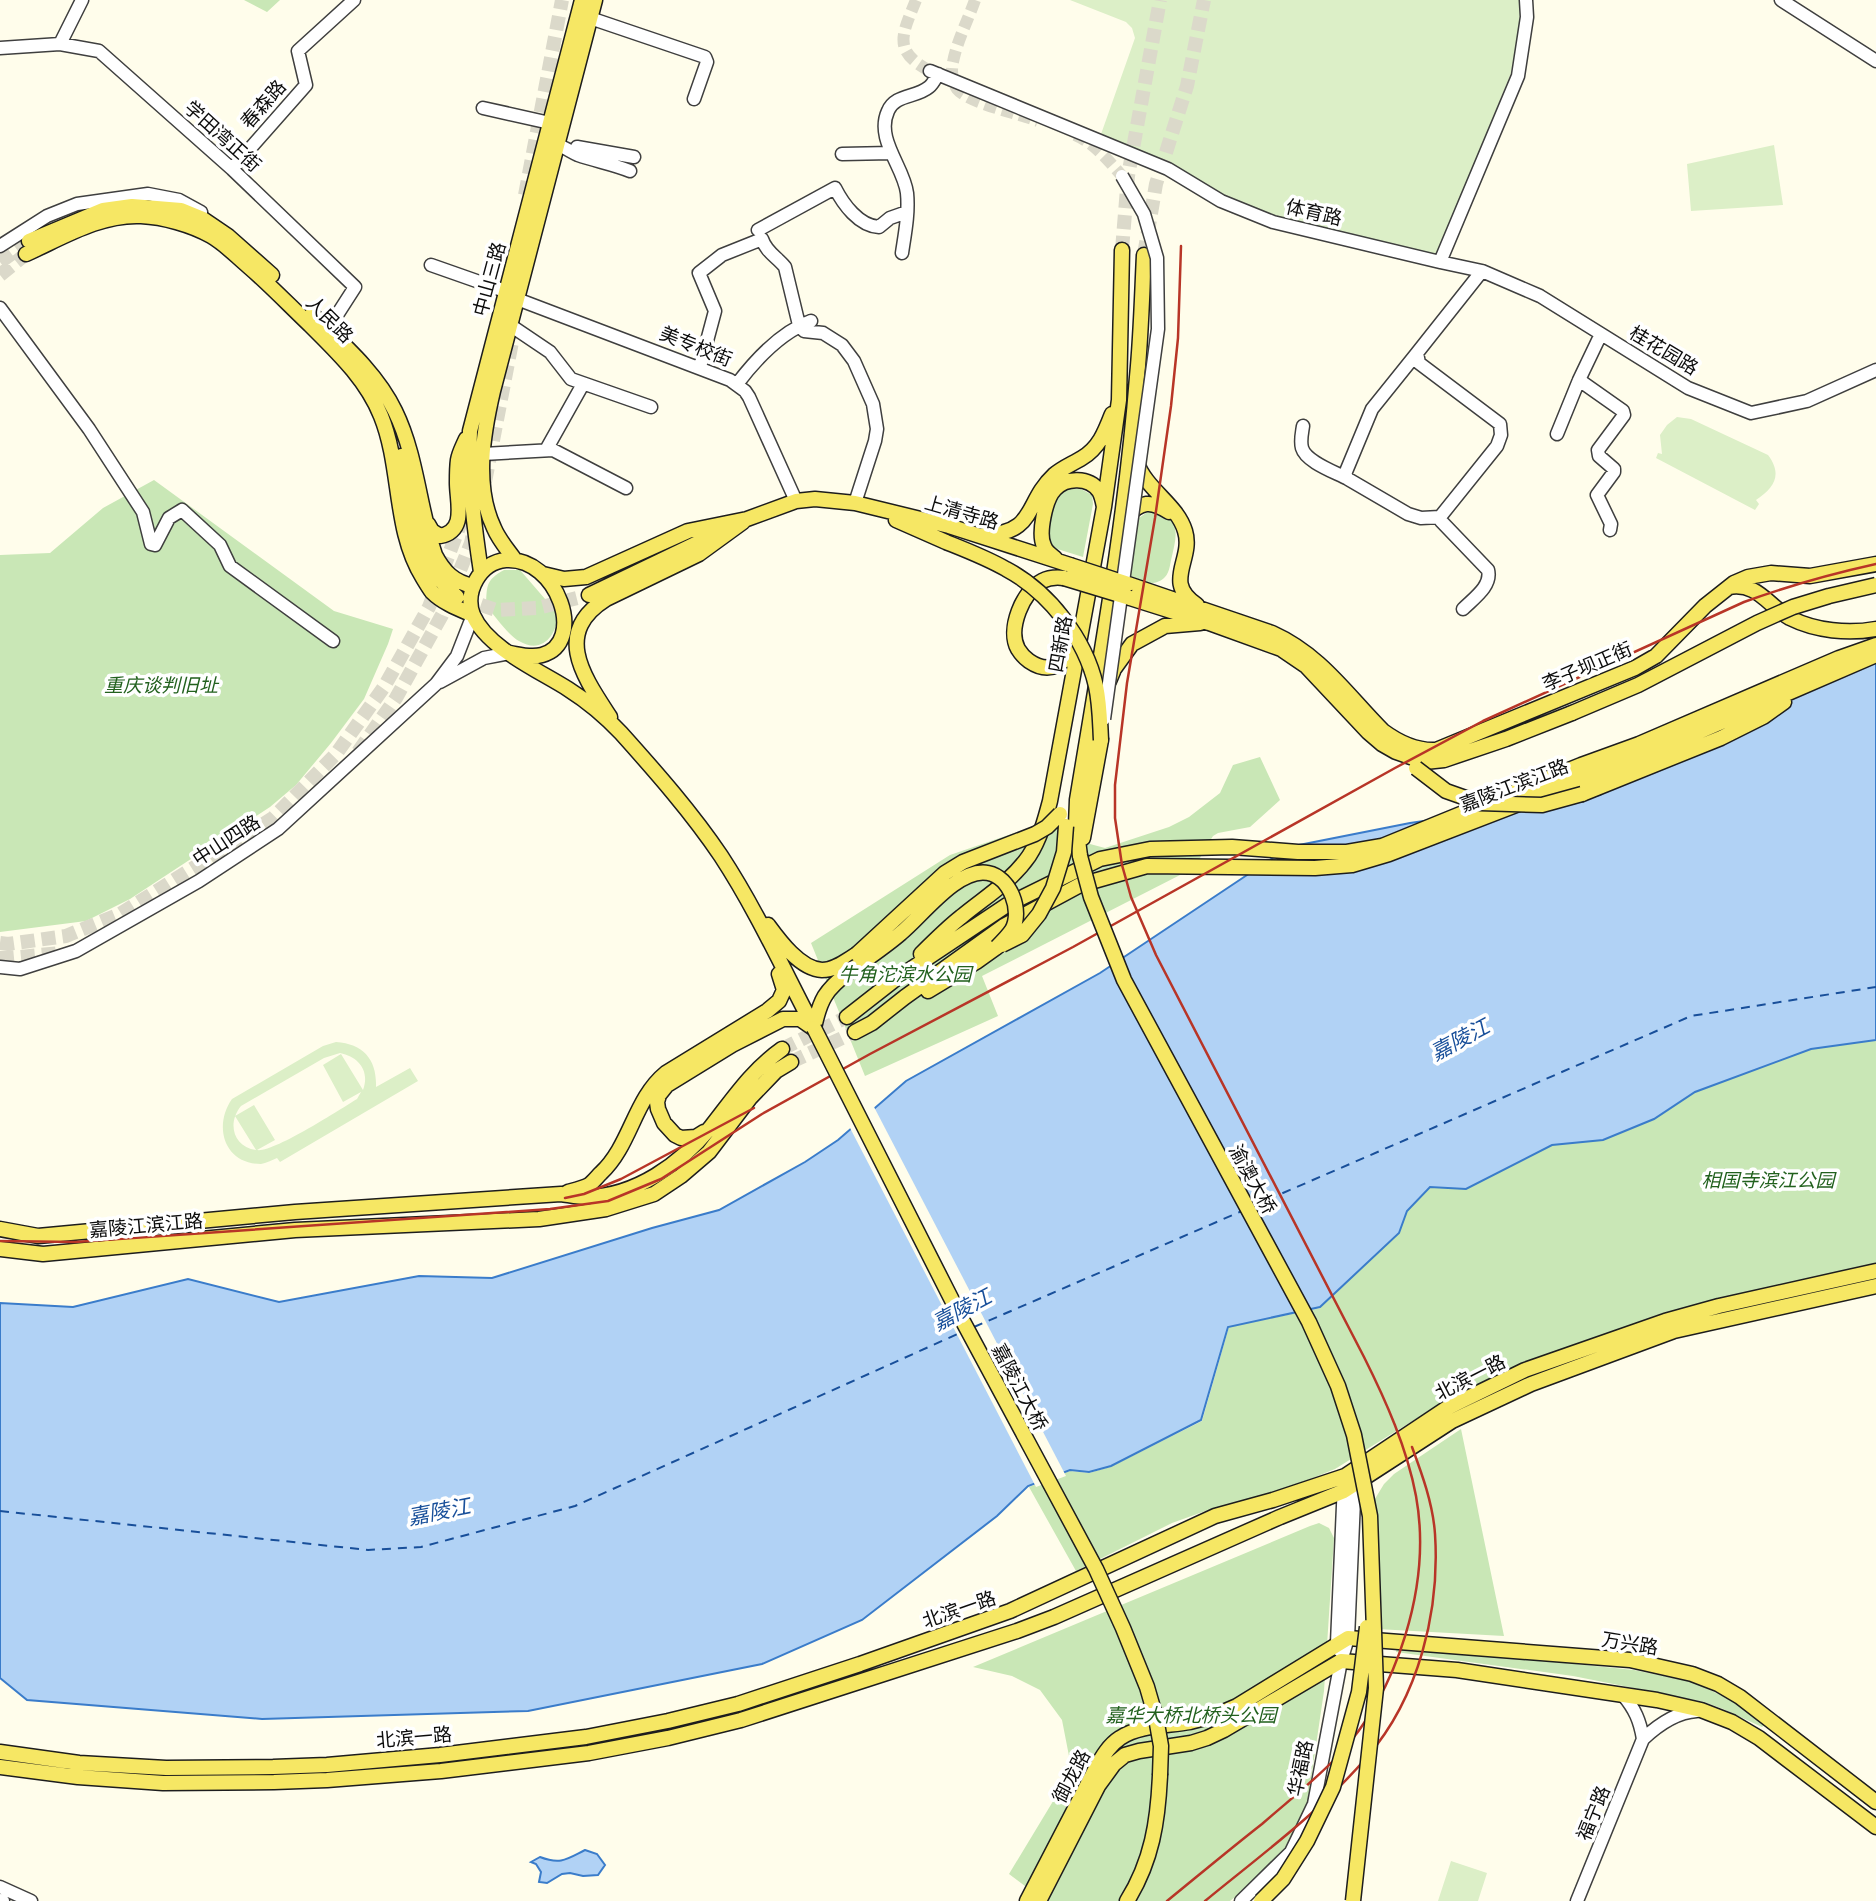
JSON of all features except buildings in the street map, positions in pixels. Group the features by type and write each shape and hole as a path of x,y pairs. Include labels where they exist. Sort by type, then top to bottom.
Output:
{"main road":[{"name":"中山三路","path":"515,560 491,521 483,484 487,415 510,325 511,295 550,123 582,0"},
{"name":"中山三路","path":"481,572 471,504 470,431 511,295 562,146 595,0"},
{"name":"人民路","path":"473,586 458,582 445,571 435,555 402,427 387,395 373,376 328,329 229,236 203,219 181,210 132,206 103,209 28,247 89,225 138,216 171,220 210,236 227,248 328,342 363,384 373,400 386,432 407,545 418,569 432,592 452,607 473,615"},
{"name":"四新路","path":"892,981 959,918 1015,873 1030,855 1041,834 1051,801 1083,624 1104,507 1119,400 1122,250"},
{"path":"1080,856 1132,435 1144,255"},
{"path":"373,376 396,430 414,521 426,558 436,576 457,597"},
{"path":"978,535 1011,531 1021,523 1052,477 1095,448 1119,400"},
{"path":"426,518 432,531 440,536 449,533 457,524 458,457 470,431"},
{"path":"1132,435 1139,470 1151,488 1177,514 1186,534 1180,576 1185,595 1197,605 1227,618"},
{"path":"1083,624 1070,654 1063,663 1055,667 1046,668 1034,664 1018,650 1015,641 1018,618 1025,600 1036,586 1065,569 1050,555 1042,542 1045,506 1052,492 1063,482 1087,482 1100,492 1104,507"},
{"name":"上清寺路","path":"543,574 564,579 586,577 688,531 747,519 796,502 816,499 861,505 978,535 1269,644 1288,653 1346,699"},
{"path":"1118,538 1126,518 1134,508 1152,504 1160,506 1175,518 1183,534 1176,571 1169,583 1163,588 1129,591"},
{"path":"861,505 1007,569 1036,590 1061,615 1086,657 1096,685 1100,712 1094,739"},
{"path":"589,595 747,519"},
{"path":"747,519 699,554 598,604 584,618 577,635 577,655 596,694 619,731 691,816 720,855 745,896 788,950 809,966 821,970 836,967 857,954 945,873 963,862 1063,820"},
{"path":"510,653 531,656 544,654 558,644 564,626 562,606 556,590 543,574 526,563 503,560 481,572 473,586 473,615 484,631 510,653 570,690 619,731"},
{"name":"李子坝正街","path":"1346,699 1392,738 1411,746 1436,750 1635,668 1656,656 1725,588 1748,577 1772,573 1810,576 1876,564"},
{"name":"李子坝正街","path":"1346,699 1368,732 1382,744 1396,752 1426,762 1444,760 1506,739 1638,685 1756,623 1793,607 1876,585"},
{"path":"1725,588 1751,588 1790,618 1812,626 1836,631 1859,632 1876,629"},
{"name":"上清寺路","path":"1129,591 1272,633 1315,659 1346,699"},
{"path":"855,1032 997,947 1023,935 1039,914 1053,888 1064,852 1063,820 1094,739 1114,669 1132,644 1164,626 1209,623"},
{"name":"嘉陵江滨江路","path":"892,981 1007,905 1100,859 1150,849 1232,848 1347,852 1382,846 1581,765 1651,740 1839,658 1876,645"},
{"name":"嘉陵江滨江路","path":"872,1023 1004,926 1080,885 1147,866 1315,869 1352,865 1390,854 1643,756 1876,655"},
{"path":"1382,744 1446,790 1480,803 1542,805 1582,794 1721,738 1763,717 1805,686"},
{"name":"渝澳大桥","path":"1073,799 1080,856 1091,897 1124,981 1309,1322 1338,1386 1354,1434 1370,1516 1372,1584"},
{"path":"708,1129 689,1139 681,1138 668,1129 657,1102 663,1089 732,1045 776,1022 789,1018 810,1022 820,1002 837,981 902,932 953,884 972,874 987,873 1001,879 1012,894 1016,909 1013,929 997,947"},
{"path":"561,1194 589,1185 609,1166 656,1081 767,1011 782,996 783,984 745,896"},
{"name":"嘉陵江大桥","path":"745,896 953,1302 1096,1569 1147,1687 1159,1737 1159,1811 1154,1838 1128,1901"},
{"path":"847,1017 892,981"},
{"path":"561,1194 588,1197 617,1192 645,1181 669,1167 692,1147 756,1070 782,1049"},
{"name":"嘉陵江滨江路","path":"0,1249 43,1254 295,1230 539,1219 606,1209 654,1194 681,1175 709,1152 750,1098 776,1071 791,1062"},
{"name":"嘉陵江滨江路","path":"0,1229 38,1236 295,1212 561,1194"},
{"name":"北滨一路","path":"0,1752 164,1776 440,1755 586,1737 738,1704 1010,1611 1216,1516 1350,1480 1447,1408 1525,1370 1692,1313 1876,1271"},
{"name":"北滨一路","path":"0,1767 78,1777 327,1780 441,1771 589,1753 668,1738 741,1720 1054,1617 1225,1542 1350,1480 1452,1422 1531,1384 1674,1331 1876,1286"},
{"path":"1216,1516 1229,1526 1225,1542"},
{"path":"1258,1897 1283,1879 1307,1841 1333,1787 1359,1692 1372,1584"},
{"path":"1353,1901 1376,1688 1372,1584"},
{"name":"万兴路","path":"1343,1641 1630,1660 1692,1674 1718,1684 1740,1698 1876,1802"},
{"name":"御龙路","path":"1027,1901 1096,1768 1117,1739 1138,1730 1218,1715 1343,1641"},
{"path":"1340,1661 1457,1670 1657,1700 1701,1710 1759,1738 1876,1827"},
{"name":"御龙路","path":"1039,1901 1098,1786 1114,1763 1125,1755 1139,1751 1207,1738 1340,1661"}],"street":[{"path":"60,44 82,0"},
{"name":"春森路","path":"232,169 306,85 298,51 354,0"},
{"path":"1440,262 1518,76 1527,17 1526,0"},
{"path":"1781,0 1876,61"},
{"path":"590,18 705,57 707,62 694,99"},
{"name":"学田湾正街","path":"0,48 60,44 99,51 232,169 355,287 328,329"},
{"name":"体育路","path":"891,153 884,124 888,111 894,102 931,86 934,73 1168,169 1221,201 1273,222 1440,262"},
{"path":"483,108 550,123"},
{"path":"562,146 634,157"},
{"path":"562,146 576,154 630,171"},
{"path":"842,154 891,153 907,190 902,253"},
{"path":"1094,739 1158,329 1157,258 1144,214 1122,176"},
{"path":"758,230 835,188 851,211 873,227 879,227 890,218 907,212"},
{"path":"0,246 47,216 77,204 148,194 179,200 204,214 254,258"},
{"path":"701,367 715,311 699,272 741,247 762,239 770,253 785,267 805,323 804,331 822,333 842,345 854,361 873,404 877,429 861,505"},
{"name":"桂花园路","path":"1440,262 1482,271 1540,296 1688,388 1751,413 1807,401 1876,370"},
{"name":"美专校街","path":"431,265 701,367 737,384 749,397 796,502"},
{"path":"1348,479 1345,474 1372,409 1482,271"},
{"path":"0,308 89,429 143,512 152,544 155,545 169,518 182,510 219,545 230,566 333,642"},
{"path":"737,384 761,355 805,323"},
{"path":"510,325 550,352 571,379 651,407"},
{"path":"1557,434 1601,334"},
{"path":"1303,426 1302,451 1307,458 1408,514 1421,519 1440,517 1497,446 1501,435 1500,424 1419,363 1418,352"},
{"path":"1579,380 1623,411 1624,415 1598,450 1599,456 1615,472 1597,495 1611,524 1610,530"},
{"path":"546,450 583,384"},
{"path":"483,454 553,450 626,488"},
{"path":"1440,517 1490,575 1485,587 1463,609"},
{"path":"436,684 457,656 473,615"},
{"path":"436,684 484,658 510,653"},
{"name":"中山四路","path":"0,967 20,969 76,951 211,873 278,829 436,684"},
{"name":"华福路","path":"1241,1901 1258,1897 1291,1852 1314,1804 1343,1641 1350,1480"},
{"path":"1623,1695 1635,1710 1643,1739"},
{"path":"1643,1739 1670,1719 1685,1712 1701,1710"},
{"name":"福宁路","path":"1577,1901 1643,1739"},
{"path":"0,1888 31,1901"}],"green space":[{"path":"244,0 280,0 267,12"},
{"path":"1070,0 1520,0 1521,18 1511,73 1437,255 1275,219 1223,198 1100,137 1135,38 1132,28 1126,22"},
{"path":"1774,145 1783,205 1691,211 1687,164"},
{"path":"1677,417 1691,419 1768,455 1776,475 1768,491 1756,500 1759,504 1755,510 1656,458 1658,453 1662,454 1660,435"},
{"name":"重庆谈判旧址","path":"154,480 334,611 393,629 388,644 364,699 296,785 270,807 130,899 86,921 0,932 0,555 50,553 103,508"},
{"path":"1066,489 1081,489 1092,495 1093,504 1083,557 1051,547 1045,536 1051,503"},
{"path":"1149,511 1170,519 1176,534 1168,573 1161,580 1152,583 1129,574 1136,520"},
{"path":"504,570 520,570 558,614 555,629 547,641 535,646 519,641 486,605 489,584"},
{"name":"牛角沱滨水公园","path":"1260,757 1280,800 1250,827 1218,833 1213,836 1200,858 1182,874 982,976 998,1016 865,1076 811,943 950,855 1035,826 1059,828 1090,844 1105,848 1169,827 1189,817 1220,793 1233,765"},
{"name":"相国寺滨江公园","path":"1876,1040 1876,1264 1662,1316 1524,1365 1443,1402 1335,1469 1273,1494 1211,1509 1172,1523 1076,1571 1029,1487 1070,1471 1089,1473 1110,1467 1202,1421 1229,1327 1321,1308 1399,1233 1407,1211 1430,1187 1466,1189 1552,1145 1603,1140 1654,1119 1695,1092 1811,1049"},
{"path":"336,1042 346,1043 361,1050 371,1061 376,1087 410,1068 418,1081 280,1162 277,1158 261,1164 238,1158 226,1142 223,1131 226,1110 232,1099 323,1046","holes":["340,1053 347,1055 357,1061 364,1071 363,1090 341,1054 323,1065 343,1102 361,1092 357,1099 306,1130 265,1149 257,1150 275,1140 254,1105 236,1116 241,1106 324,1058","235,1117 256,1150 248,1148 237,1139"]},
{"path":"1461,1429 1504,1636 1377,1629 1367,1512 1384,1484 1394,1474"},
{"name":"嘉华大桥北桥头公园","path":"1319,1523 1329,1528 1334,1538 1324,1691 1308,1800 1288,1848 1230,1901 1045,1901 1009,1874 1058,1793 1069,1756 1062,1720 1040,1690 1012,1676 973,1667"},
{"path":"1397,1646 1634,1670 1693,1682 1733,1701 1764,1725 1762,1727 1704,1702 1573,1676 1396,1652"},
{"path":"1451,1861 1487,1873 1478,1901 1438,1901"}],"water":[{"name":"嘉陵江","path":"1876,654 1876,1040 1811,1049 1695,1092 1654,1119 1603,1140 1552,1145 1466,1189 1430,1187 1407,1211 1399,1233 1320,1307 1228,1327 1201,1420 1111,1466 1089,1472 1070,1470 1028,1486 997,1516 862,1620 762,1664 528,1711 262,1719 27,1700 0,1678 0,1303 73,1307 188,1279 279,1302 419,1276 492,1278 719,1210 805,1162 838,1140 906,1081 1100,973 1289,847 1410,823 1600,795 1776,680"},
{"path":"585,1850 597,1854 605,1865 598,1875 570,1873 562,1874 547,1883 539,1882 541,1872 536,1864 531,1862 540,1857 553,1861 564,1860"}],"pier":[{"path":"873,1105 1066,1476 1036,1487 849,1126"}],"ferry route":[{"path":"1253,1206 1691,1016 1876,987"},
{"path":"974,1327 1242,1211"},
{"path":"0,1511 368,1550 421,1547 575,1506 962,1332"}],"tunnel":[{"path":"525,195 562,0"},
{"path":"916,0 904,33 905,49 918,64 930,71"},
{"path":"975,0 953,62 952,76 955,86 972,99 1038,121"},
{"path":"1122,250 1128,176 1160,0"},
{"path":"1144,255 1156,184 1187,86 1204,0"},
{"path":"1075,135 1095,147 1122,176"},
{"path":"0,262 29,241"},
{"path":"0,275 26,254"},
{"path":"485,482 513,337"},
{"path":"0,943 66,936 120,914 273,818 336,754 384,687 429,607 463,517"},
{"path":"358,752 396,698 442,615 474,529"},
{"path":"461,598 496,610 538,608 589,595"},
{"path":"0,958 61,953"},
{"path":"782,1049 847,1017"},
{"path":"791,1062 855,1032"}],"railway":[{"path":"1167,1901 1310,1783 1359,1731 1393,1669 1405,1635 1414,1600 1420,1530 1416,1496 1407,1460 1380,1391 1156,955 1131,897 1122,865 1115,818 1115,785 1127,683 1171,406 1178,338 1181,246"},
{"path":"0,1241 75,1242 550,1209 608,1201 661,1179 762,1114 1073,947 1483,721 1744,602 1876,564"},
{"path":"565,1198 584,1194 621,1179 754,1108"},
{"path":"1205,1901 1289,1832 1349,1777 1385,1733 1413,1680 1429,1623 1436,1563 1432,1512 1412,1447"}]}
